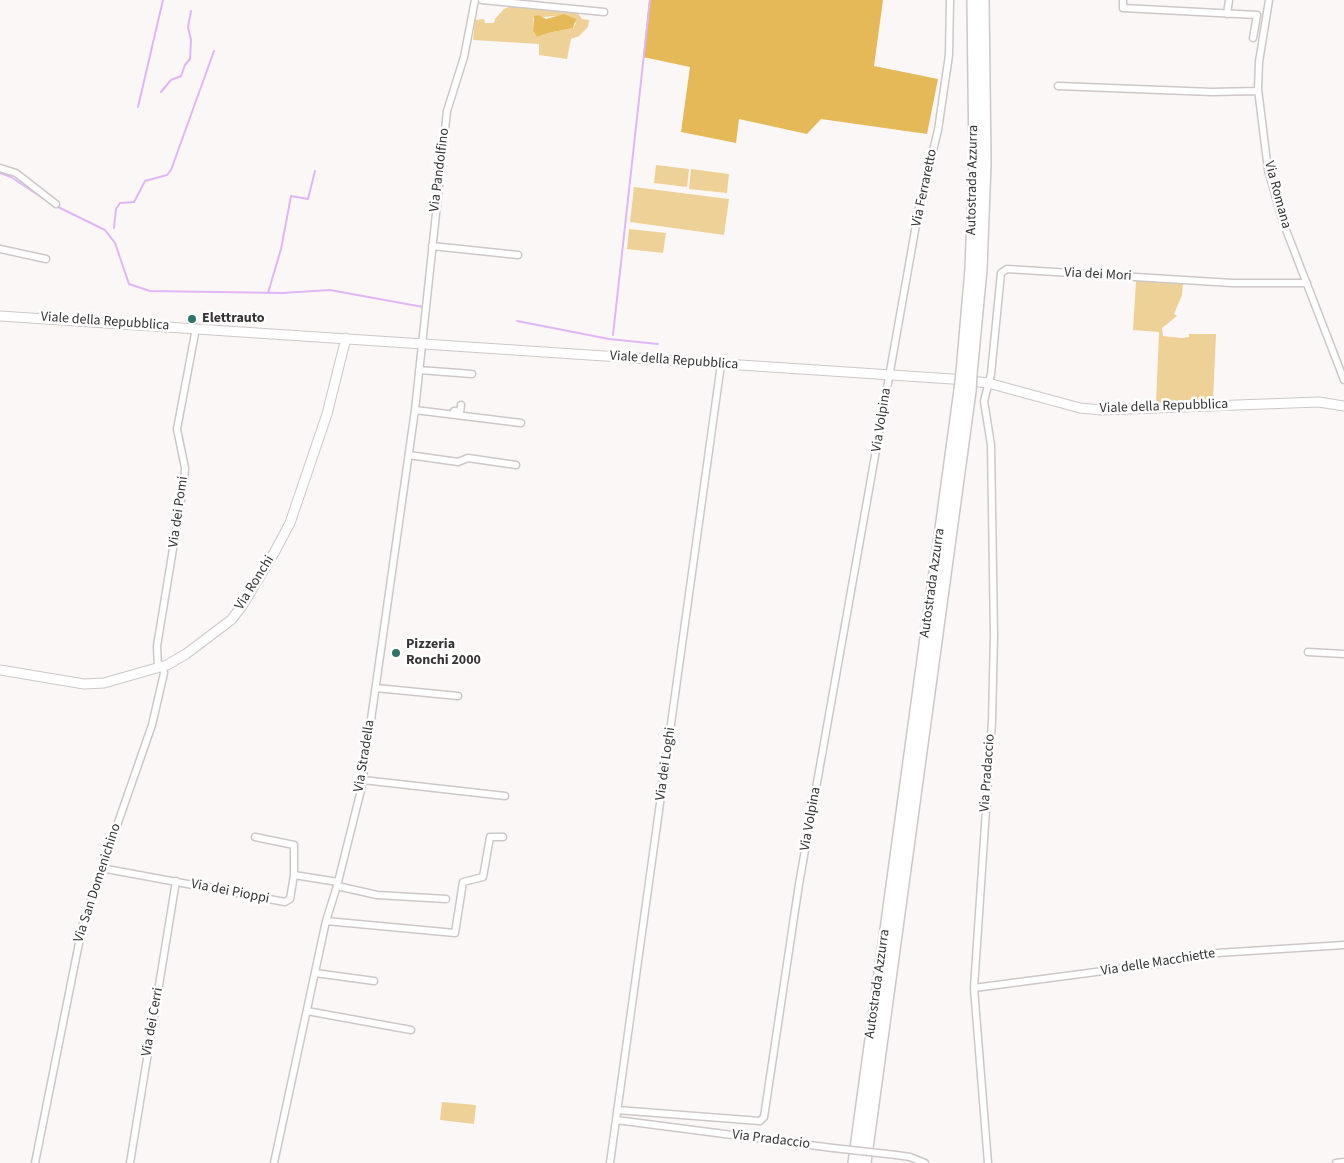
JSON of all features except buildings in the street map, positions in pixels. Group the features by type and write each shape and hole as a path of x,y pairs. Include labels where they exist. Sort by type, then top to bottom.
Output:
{"highway":[{"name":"Autostrada Azzurra","path":"967,373 975,163 973,0"},
{"name":"Autostrada Azzurra","path":"865,1163 981,270 985,163 983,0"},
{"name":"Autostrada Azzurra","path":"854,1163 965,390"}],"main road":[{"name":"Viale della Repubblica","path":"0,316 422,343 988,383 1080,408 1101,410 1319,402 1344,406"},
{"name":"Via Ronchi","path":"0,670 84,684 104,683 161,667 186,654 231,620 242,606 290,523 327,414 346,338"}],"street":[{"name":"Via Pandolfino","path":"422,343 447,111 464,57 475,0"},
{"path":"482,0 604,12"},
{"name":"Via Ferraretto","path":"889,375 920,208 938,130 949,56 950,0"},
{"path":"1123,0 1123,8 1257,15 1253,38"},
{"path":"1227,14 1230,0"},
{"name":"Via Romana","path":"1269,0 1259,62 1258,91 1273,191 1344,380"},
{"path":"1058,86 1212,92 1258,91"},
{"path":"0,168 16,173 56,204"},
{"path":"432,246 518,255"},
{"path":"0,249 46,259"},
{"name":"Via dei Mori","path":"988,383 1001,273 1006,269 1232,283 1308,283"},
{"name":"Via dei Pomi","path":"161,667 157,646 185,468 177,429 196,328"},
{"name":"Via Stradella","path":"274,1163 326,921 338,884 362,780 409,455 422,343"},
{"name":"Via dei Loghi","path":"610,1163 640,958 721,364"},
{"path":"419,370 472,374"},
{"name":"Via Volpina","path":"617,1110 760,1121 764,1117 799,884 889,375"},
{"name":"Via Pradaccio","path":"988,383 984,401 991,444 994,635 992,721 974,988 988,1163"},
{"path":"415,409 460,412 461,405"},
{"path":"415,409 521,423"},
{"path":"409,455 458,462 468,458 516,465"},
{"path":"1308,652 1344,654"},
{"name":"Via San Domenichino","path":"35,1163 77,948 101,868 152,725 164,673 161,667"},
{"path":"376,688 458,696"},
{"path":"362,780 506,796"},
{"name":"Via dei Pioppi","path":"101,868 285,902 290,899 294,875 294,845 255,837"},
{"path":"326,921 455,933 462,882 483,877 490,837 503,837"},
{"path":"294,875 338,884 377,895 446,900"},
{"name":"Via dei Cerri","path":"130,1163 176,881"},
{"name":"Via delle Macchiette","path":"974,988 1164,963 1217,954 1344,945"},
{"path":"315,973 374,981"},
{"path":"306,1011 411,1030"},
{"name":"Via Pradaccio","path":"616,1120 896,1155 910,1157 925,1163"},
{"path":"1336,1163 1344,1162"}],"shaded area":[{"path":"649,0 883,0 874,66 938,79 927,134 821,119 807,134 739,119 736,143 681,132 690,67 643,57"},
{"path":"511,6 576,11 582,19 589,20 588,27 579,36 571,39 567,59 539,55 539,44 473,40 475,20 484,19 485,23 494,23 495,19 504,9","holes":["555,16 576,23 573,28 537,37 533,31 533,18"]},
{"path":"564,14 576,19 573,28 537,37 533,31 534,16 538,15 546,19"},
{"path":"656,165 689,169 687,187 654,183"},
{"path":"691,169 729,174 727,193 689,189"},
{"path":"634,187 729,199 724,235 630,222"},
{"path":"629,229 666,233 663,253 627,249"},
{"path":"1136,281 1183,284 1182,295 1174,314 1177,316 1162,328 1163,336 1182,338 1189,337 1189,334 1216,334 1213,401 1156,404 1159,332 1133,330"},
{"path":"442,1102 476,1105 474,1124 440,1120"}],"waterway":[{"path":"138,107 163,0"},
{"path":"613,335 650,0"},
{"path":"161,92 171,80 181,76 185,65 190,59 191,40 188,27 191,11"},
{"path":"114,228 116,209 120,203 134,202 145,181 167,175 171,170 214,51"},
{"path":"268,293 281,249 291,196 308,199 315,171"},
{"path":"0,173 11,177 50,203"},
{"path":"56,206 105,230 115,243 129,284 150,291 283,293 330,290 423,307"},
{"path":"517,321 609,339 658,344"}],"place":[{"name":"Elettrauto","path":"192,319"},
{"name":"Pizzeria Ronchi 2000","path":"396,653"}]}
